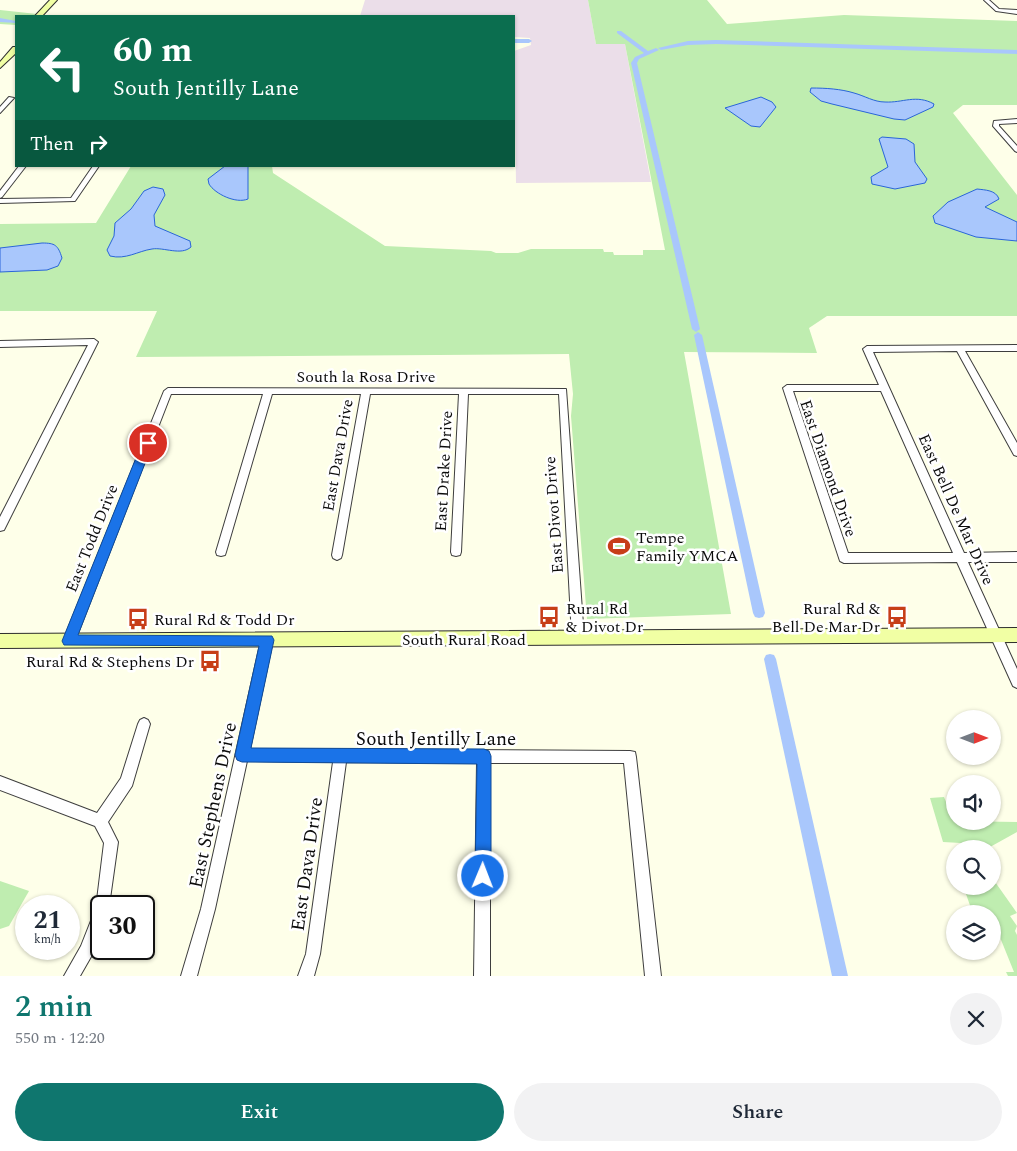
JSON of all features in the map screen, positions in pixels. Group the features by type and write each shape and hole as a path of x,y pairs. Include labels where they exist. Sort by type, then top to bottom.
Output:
{"main road":[{"path":"39,15 54,0"},
{"path":"49,15 63,0"},
{"path":"0,54 14,45"},
{"path":"0,66 14,45"},
{"name":"South Rural Road","path":"0,641 1017,635"}],"street":[{"path":"986,0 998,10 1017,12"},
{"path":"0,98 14,98"},
{"path":"0,111 14,98"},
{"path":"1017,121 996,122 996,126 1017,150"},
{"path":"0,196 22,167"},
{"path":"0,201 73,200 95,167"},
{"path":"0,344 94,342 0,527"},
{"name":"East Bell De Mar Drive","path":"958,348 867,348 1017,682"},
{"path":"1017,348 958,348 1017,452"},
{"name":"East Diamond Drive","path":"884,388 786,388 844,558 961,558"},
{"name":"South la Rosa Drive","path":"168,391 563,391"},
{"name":"East Todd Drive","path":"69,641 168,391"},
{"path":"222,552 268,391"},
{"name":"East Dava Drive","path":"337,555 366,391"},
{"name":"East Drake Drive","path":"456,552 464,391"},
{"name":"East Divot Drive","path":"563,391 578,638"},
{"path":"961,558 1017,557"},
{"name":"East Stephens Drive","path":"189,976 208,909 267,640"},
{"path":"100,821 127,781 144,724"},
{"name":"South Jentilly Lane","path":"242,755 630,756 653,976"},
{"name":"East Dava Drive","path":"306,976 313,954 340,756"},
{"path":"482,976 484,756"},
{"path":"0,784 100,821 111,842 104,895"},
{"path":"72,976 90,942"}],"shaded area":[{"path":"365,0 588,0 596,44 625,44 651,182 516,183 515,51 531,45 530,38 515,37 515,15 360,15"}],"green space":[{"path":"588,0 707,0 727,24 844,15 1017,21 1017,105 963,105 953,113 1017,195 1017,316 827,316 809,328 817,353 684,352 731,614 587,619 571,416 573,394 569,354 136,357 157,311 0,311 0,224 96,223 130,167 272,167 273,173 385,246 491,251 496,253 518,253 531,249 603,249 604,252 613,252 614,255 643,255 643,250 665,250 625,44 596,44"},
{"path":"0,10 37,14 15,15 15,25 0,24"},
{"path":"944,797 946,802 946,830 1001,830 1001,822 1017,822 1017,832 1001,841 946,840 946,842 943,842 930,798"},
{"path":"0,881 29,891 27,895 15,895 15,916 9,926 0,929"},
{"path":"1001,890 1017,913 1010,916 1017,926 1015,931 1017,935 1017,976 1008,976 1006,972 1014,972 1001,940 1001,905 970,905 966,895 1001,895"}],"water":[{"path":"811,88 854,93 881,102 915,99 934,104 933,107 905,120 894,119 821,101 810,92"},
{"path":"761,97 772,102 776,107 760,127 751,126 725,108"},
{"path":"882,137 906,139 914,144 915,162 927,179 925,183 895,189 872,184 871,177 888,167 879,139"},
{"path":"224,167 248,167 248,199 238,200 226,197 212,188 208,179"},
{"path":"153,187 163,189 165,195 154,215 155,226 190,241 191,247 182,251 152,249 121,257 110,256 107,250 114,236 115,223 131,209 144,191"},
{"path":"977,189 990,191 998,196 999,199 985,207 1017,222 1017,241 976,237 935,223 933,216 948,202"},
{"path":"42,243 53,244 59,250 62,258 58,266 47,270 0,272 0,248"}],"waterway":[{"path":"0,20 15,22"},
{"path":"619,32 647,53"},
{"path":"515,41 529,41"},
{"path":"661,48 688,43 716,42 1017,52"},
{"path":"656,50 637,58 634,63 696,329"},
{"path":"698,335 759,613"},
{"path":"770,659 840,976"}],"place":[{"name":"Tempe Family YMCA","path":"619,546"},
{"name":"Rural Rd & Divot Dr","path":"549,617"},
{"name":"Rural Rd & Bell De Mar Dr","path":"897,617"},
{"name":"Rural Rd & Todd Dr","path":"138,619"},
{"name":"Rural Rd & Stephens Dr","path":"210,661"}],"route":[{"path":"148,443 69,641 267,640 242,755 484,756 483,876"}]}
